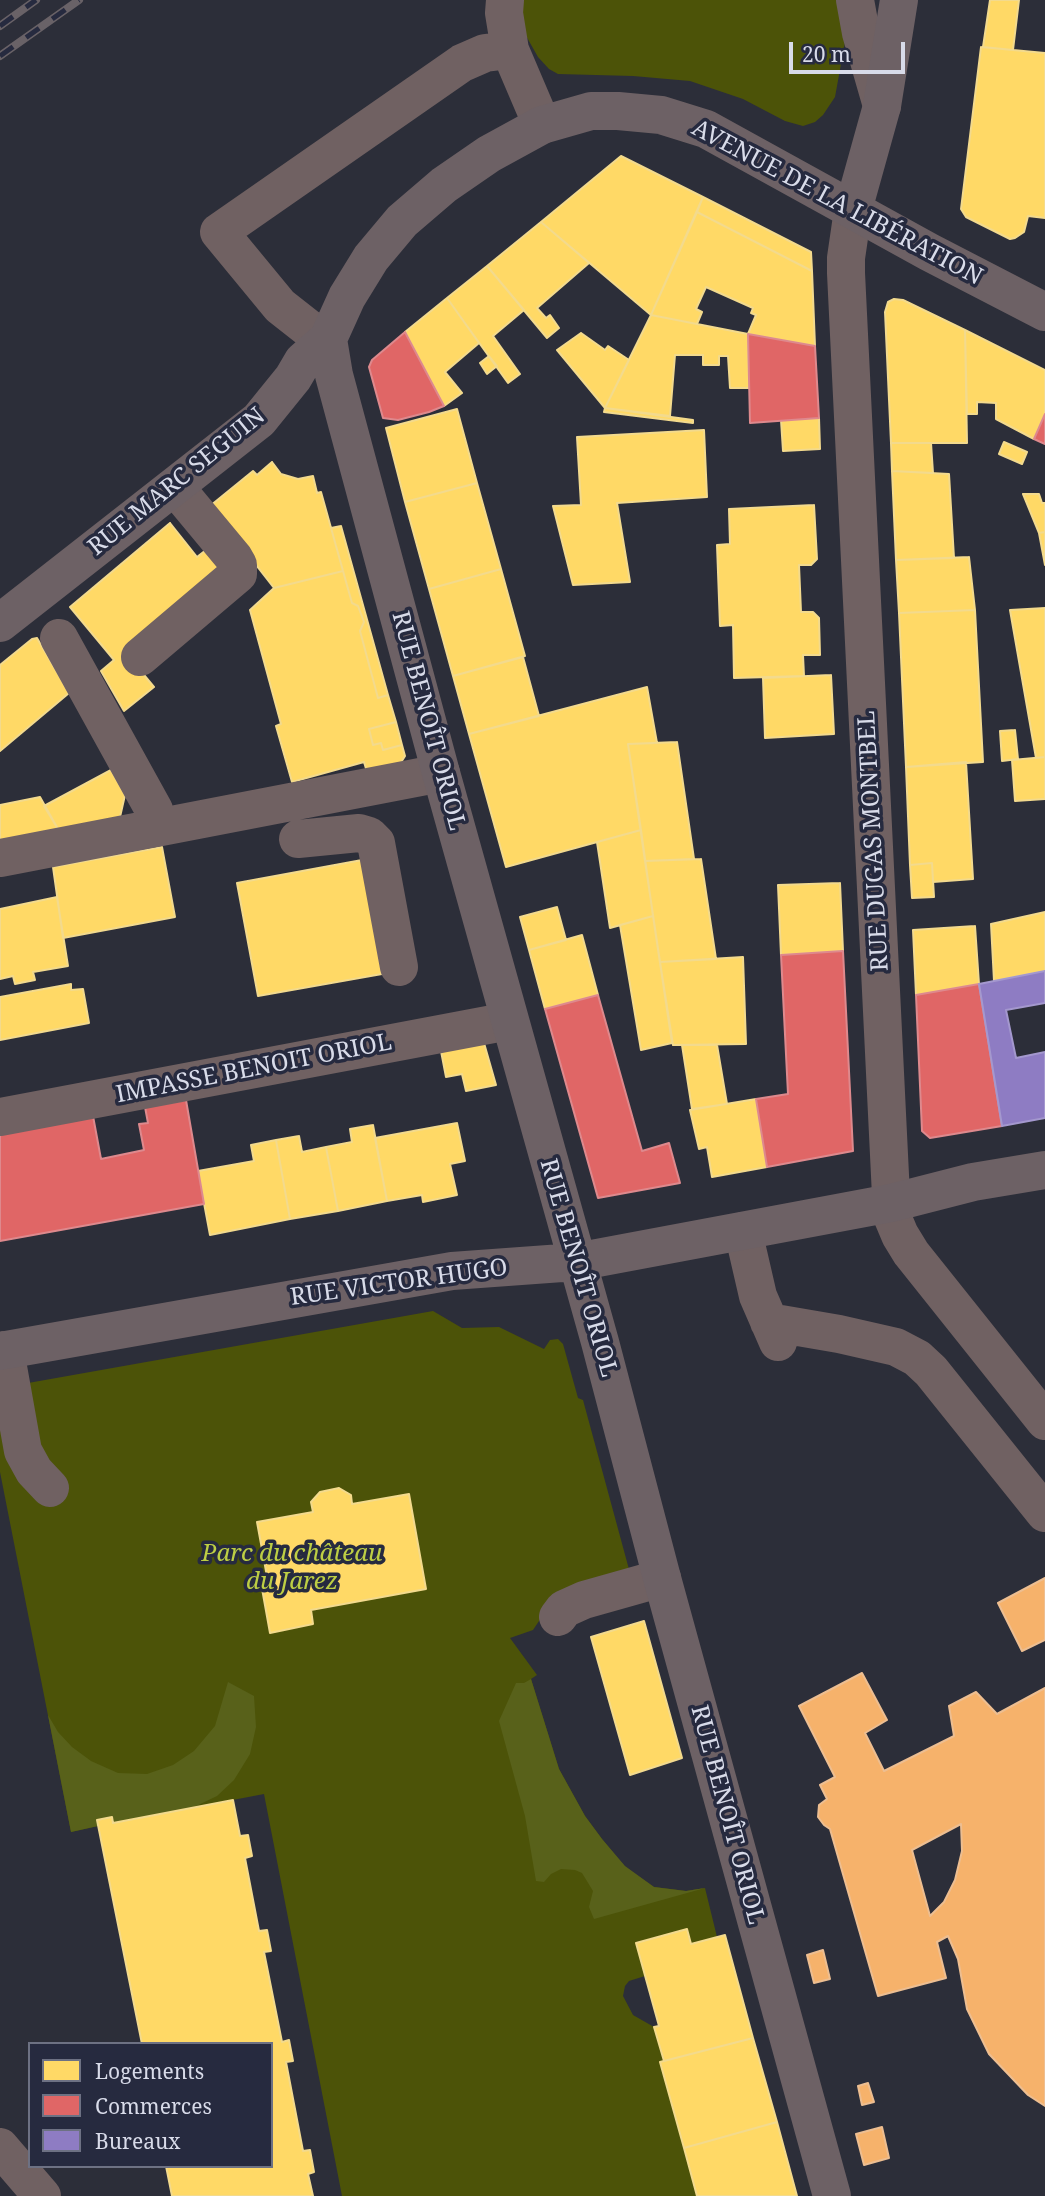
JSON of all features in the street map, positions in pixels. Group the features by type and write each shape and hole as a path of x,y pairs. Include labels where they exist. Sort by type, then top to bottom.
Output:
{"main road":[{"path":"853,210 882,106 898,0"},
{"name":"AVENUE DE LA LIBÉRATION","path":"542,125 591,111 618,111 661,115 706,129 1045,312"},
{"name":"RUE MARC SEGUIN","path":"0,623 259,420 284,390 303,361 328,339 347,297 371,258 402,221 444,185 489,154 542,125"},
{"name":"RUE BENOÎT ORIOL","path":"328,339 334,375 441,774 600,1342 832,2196"},
{"name":"RUE VICTOR HUGO","path":"2,1350 452,1271 576,1262 891,1203 973,1182 1045,1170"}],"street":[{"path":"505,0 510,50 542,125"},
{"path":"855,0 861,33 882,106"},
{"path":"328,339 308,328 280,306 219,232 462,63 485,53 510,50"},
{"name":"RUE DUGAS MONTBEL","path":"853,210 846,273 892,1216 911,1253 1045,1421"},
{"path":"140,657 238,574 238,565 234,558 175,486"},
{"path":"60,638 154,810 157,827"},
{"path":"0,858 441,774"},
{"path":"291,802 301,851 359,832 376,843 399,967"},
{"name":"IMPASSE BENOIT ORIOL","path":"0,1117 509,1021"},
{"path":"743,1231 758,1296 774,1332 839,1334 896,1347 917,1358 931,1371 1045,1513"},
{"path":"2,1350 23,1451 34,1471 50,1488"},
{"path":"558,1617 564,1609 584,1600 662,1578"},
{"path":"0,2147 42,2196"}],"green space":[{"path":"517,0 844,0 845,42 835,97 823,115 815,122 803,126 785,121 743,99 690,81 558,74 538,57 525,34"},
{"name":"Parc du château du Jarez","path":"433,1311 462,1328 499,1327 544,1349 550,1340 558,1339 563,1344 578,1398 583,1400 630,1573 555,1597 533,1630 510,1638 537,1675 531,1679 559,1769 585,1816 602,1839 625,1867 654,1887 686,1891 705,1888 717,1937 691,1944 687,1929 637,1942 645,1976 629,1981 623,1996 633,2015 654,2027 697,2196 342,2196 264,1794 113,1823 111,1817 97,1820 98,1826 71,1832 0,1472 0,1388"},
{"path":"531,1679 559,1769 585,1816 602,1839 625,1866 654,1887 686,1891 705,1888 594,1919 589,1907 593,1891 582,1873 561,1869 551,1874 544,1882 536,1881 525,1816 499,1721 516,1683"},
{"path":"228,1682 254,1696 256,1727 250,1754 234,1780 217,1796 192,1808 113,1823 111,1817 97,1820 98,1826 71,1832 48,1715 58,1732 72,1747 91,1761 118,1773 147,1774 173,1765 194,1751 215,1726"}],"building: Logements":[{"path":"990,0 1019,0 1013,50 983,47"},
{"path":"981,47 1045,53 1045,218 1028,216 1024,232 1010,239 966,217 961,209"},
{"path":"621,156 703,197 651,315 541,222"},
{"path":"703,197 811,252 812,271 697,212"},
{"path":"697,212 812,271 815,346 748,334 756,315 751,313 753,308 706,287 696,309 702,312 697,324 651,315"},
{"path":"541,222 589,263 537,308 546,318 550,315 559,328 547,338 487,266"},
{"path":"487,266 524,310 493,336 520,374 508,383 447,298"},
{"path":"447,298 479,343 445,372 462,393 444,406 405,332"},
{"path":"894,299 903,300 965,330 967,443 891,443 885,312 888,302"},
{"path":"651,315 748,334 749,388 730,388 728,356 719,356 719,365 703,365 703,355 675,355 670,416 605,408"},
{"path":"965,330 1045,370 1045,414 1034,439 996,419 996,403 977,402 977,414 967,414"},
{"path":"581,333 605,350 608,346 629,360 605,408 557,350"},
{"path":"489,356 497,366 487,374 480,363"},
{"path":"605,408 693,420 693,423 604,412"},
{"path":"457,409 477,483 405,502 386,428"},
{"path":"819,418 820,449 783,451 781,420"},
{"path":"704,430 707,497 617,503 630,582 573,585 553,506 581,505 577,437"},
{"path":"1004,442 1027,452 1022,464 999,454"},
{"path":"891,443 931,443 933,473 892,471"},
{"path":"272,462 281,474 298,479 313,476 317,493 321,492 343,571 274,588 210,506 253,471 257,475"},
{"path":"892,471 949,474 954,558 896,560"},
{"path":"477,483 501,569 429,589 405,502"},
{"path":"1023,494 1039,494 1042,503 1045,503 1045,532 1039,533"},
{"path":"814,505 817,559 811,565 799,565 801,612 813,612 819,618 820,655 803,655 804,676 734,678 733,625 720,626 717,545 730,544 729,509"},
{"path":"170,523 197,557 206,550 222,570 125,652 154,687 124,711 101,671 114,660 70,607"},
{"path":"341,526 388,695 378,698 360,631 364,622 358,606 352,603 331,528"},
{"path":"1045,532 1045,565 1039,533"},
{"path":"969,557 975,610 899,613 896,560"},
{"path":"501,569 525,656 453,676 429,589"},
{"path":"343,571 352,603 358,606 364,622 360,631 378,698 388,695 396,722 369,729 373,745 381,743 383,750 402,745 405,756 400,764 367,772 364,762 292,782 276,726 281,724 250,610 274,588"},
{"path":"1045,608 1045,757 1036,758 1010,610"},
{"path":"975,610 983,762 906,767 899,613"},
{"path":"37,638 69,693 0,751 0,665 32,639"},
{"path":"523,657 539,716 469,734 453,676"},
{"path":"831,675 834,734 765,738 763,678"},
{"path":"647,687 657,743 628,744 641,830 506,867 469,734"},
{"path":"396,722 402,745 383,750 381,743 373,745 369,729"},
{"path":"1015,730 1018,759 1002,761 1000,731"},
{"path":"677,742 694,859 645,861 628,744"},
{"path":"1045,757 1045,799 1015,801 1012,760"},
{"path":"966,762 973,879 933,882 932,863 910,865 906,767"},
{"path":"111,770 125,795 120,817 58,829 44,806"},
{"path":"40,797 58,829 0,840 0,805"},
{"path":"641,830 653,916 610,928 597,842"},
{"path":"162,847 175,917 63,938 53,867"},
{"path":"701,859 716,959 660,962 645,861"},
{"path":"362,860 382,974 258,996 237,883"},
{"path":"932,863 934,897 912,898 910,865"},
{"path":"840,883 843,951 781,955 778,885"},
{"path":"57,897 68,966 33,972 35,980 15,984 13,976 0,979 0,909"},
{"path":"557,907 566,940 529,950 520,917"},
{"path":"1045,912 1045,971 994,981 991,924"},
{"path":"653,916 672,1043 641,1050 620,925"},
{"path":"975,926 979,984 916,995 913,930"},
{"path":"582,935 598,995 545,1009 529,950"},
{"path":"743,957 746,1044 673,1045 660,962"},
{"path":"71,984 71,990 83,989 89,1023 0,1040 0,997"},
{"path":"484,1043 496,1085 466,1091 462,1074 446,1077 441,1051"},
{"path":"682,1045 717,1045 727,1104 692,1109"},
{"path":"756,1099 767,1167 712,1177 707,1147 699,1149 690,1110"},
{"path":"457,1123 465,1161 450,1164 457,1195 423,1202 422,1195 387,1201 375,1138"},
{"path":"373,1125 387,1201 338,1211 326,1147 352,1142 350,1129"},
{"path":"299,1136 302,1152 326,1147 338,1211 290,1219 276,1140"},
{"path":"276,1140 290,1219 210,1235 198,1171 254,1161 251,1145"},
{"path":"339,1488 351,1495 352,1504 409,1494 426,1589 311,1610 313,1624 270,1633 261,1583 268,1582 257,1522 313,1512 311,1502 320,1492"},
{"path":"644,1621 682,1758 630,1775 591,1637"},
{"path":"233,1800 240,1836 248,1835 252,1856 245,1858 259,1931 267,1930 271,1951 264,1952 282,2042 289,2040 293,2061 286,2062 303,2151 310,2150 314,2172 308,2174 313,2196 172,2196 166,2168 273,2168 273,2042 142,2042 97,1820 112,1817 113,1823"},
{"path":"687,1929 691,1944 725,1935 753,2038 664,2061 654,2027 659,2026 636,1943"},
{"path":"753,2038 777,2122 684,2148 660,2062"},
{"path":"777,2122 797,2196 697,2196 684,2148"}],"building: Commerces":[{"path":"405,332 444,406 398,420 383,418 369,367 372,360"},
{"path":"748,334 815,346 819,418 750,423"},
{"path":"1045,414 1045,444 1034,439"},
{"path":"843,951 853,1151 767,1167 756,1099 788,1094 781,955"},
{"path":"979,984 1002,1126 930,1138 922,1131 916,995"},
{"path":"598,995 642,1151 669,1143 680,1183 598,1198 545,1009"},
{"path":"186,1100 204,1204 0,1241 0,1134 93,1116 101,1159 144,1150 139,1124 148,1123 145,1107"}],"building: Bureaux":[{"path":"1045,971 1045,1003 1006,1010 1016,1058 1045,1052 1045,1118 1002,1126 979,984"}],"building: Santé":[{"path":"1045,1578 1045,1640 1022,1651 998,1603"},
{"path":"862,1673 887,1720 865,1733 884,1771 954,1736 949,1706 976,1692 997,1714 1045,1688 1045,2106 1028,2095 989,2054 967,2009 958,1959 948,1936 937,1942 946,1978 878,1996 830,1829 818,1817 819,1805 827,1799 820,1785 835,1777 799,1706","holes":["961,1824 962,1851 955,1880 944,1902 930,1916 912,1850"]},
{"path":"823,1950 830,1979 814,1983 807,1955"},
{"path":"868,2083 874,2102 862,2105 858,2086"},
{"path":"882,2127 889,2158 864,2165 856,2134"}],"railway":[{"path":"0,26 36,0"},
{"path":"0,56 79,0"}]}
